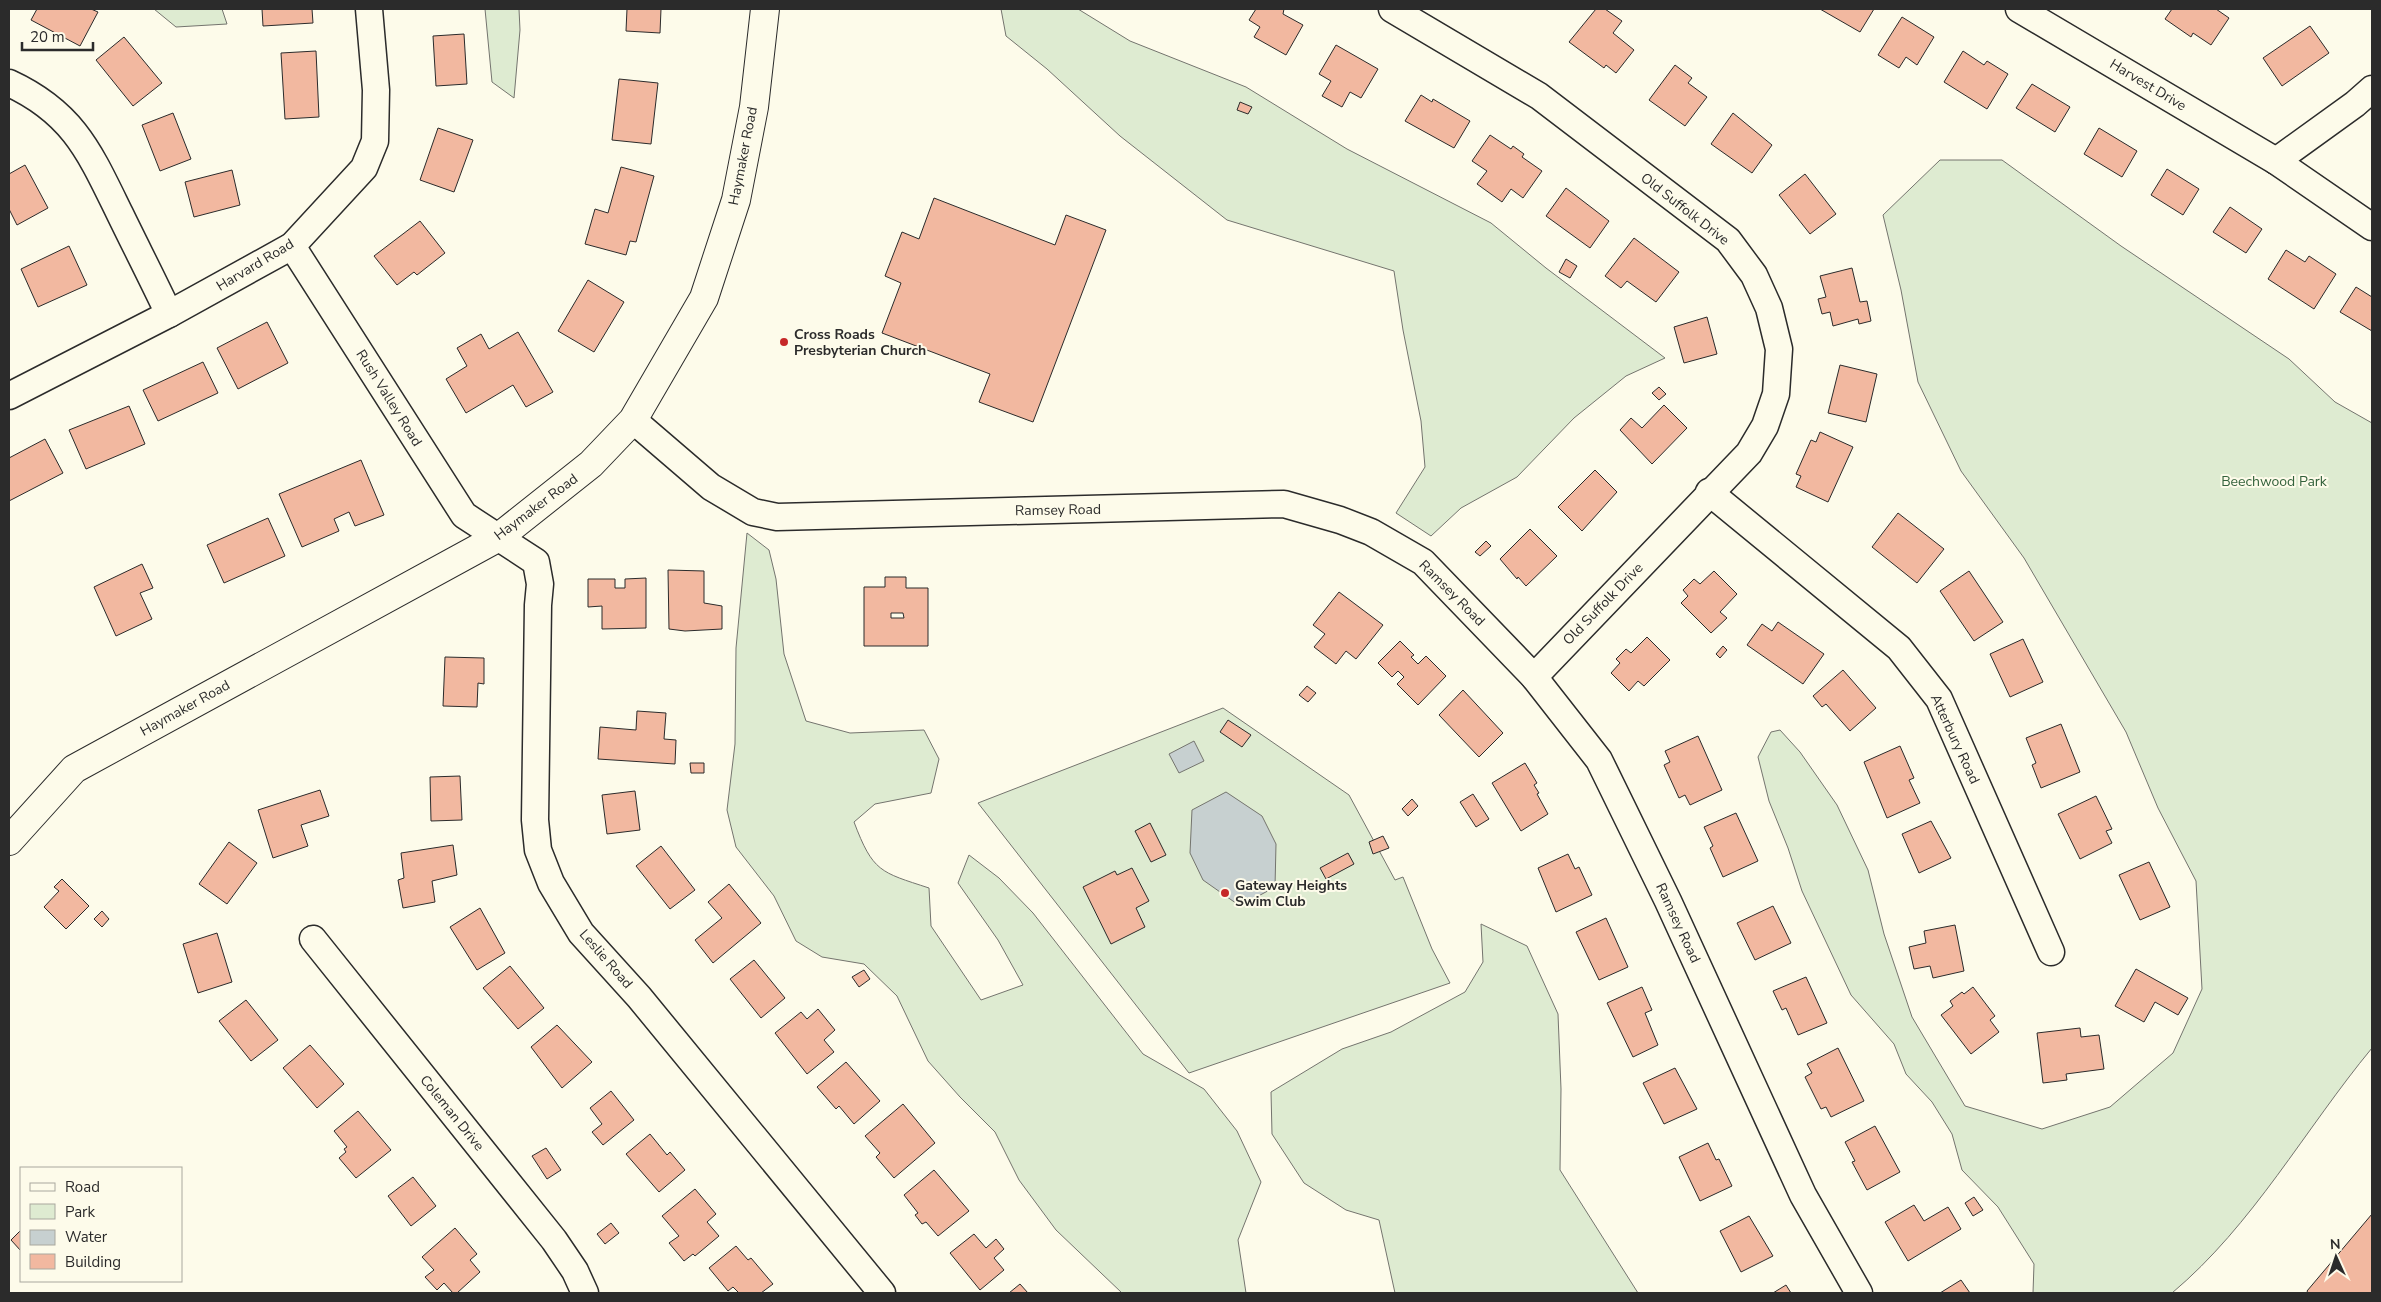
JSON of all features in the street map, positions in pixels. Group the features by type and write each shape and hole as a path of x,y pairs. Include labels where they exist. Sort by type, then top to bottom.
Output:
{"main road":[{"name":"Haymaker Road","path":"9,841 74,769 499,537 591,464 633,420 704,298 733,209 754,107 766,9"}],"street":[{"name":"Harvard Road","path":"9,396 169,314 292,246 364,168 375,141 376,90 370,9"},
{"name":"Old Suffolk Drive","path":"1392,9 1539,96 1728,240 1754,275 1769,308 1779,348 1776,394 1766,426 1749,453 1709,492 1534,677"},
{"name":"Harvest Drive","path":"2019,9 2276,161 2372,226"},
{"path":"9,82 27,91 48,106 66,122 87,147 169,314"},
{"path":"2276,161 2372,89"},
{"name":"Rush Valley Road","path":"292,246 464,515 499,537"},
{"name":"Ramsey Road","path":"633,420 711,487 753,512 777,517 1284,504 1340,520 1371,532 1423,562 1534,677 1598,760 1668,901 1803,1195 1859,1293"},
{"name":"Atterbury Road","path":"1709,492 1899,648 1939,700 2051,952"},
{"name":"Leslie Road","path":"499,537 536,562 540,584 538,605 535,820 538,850 552,884 581,933 639,997 882,1293"},
{"name":"Coleman Drive","path":"312,938 554,1240 575,1271 585,1293"}],"green space":[{"path":"154,9 222,9 227,24 176,27"},
{"path":"485,9 519,9 520,30 514,98 492,82"},
{"path":"1001,9 1078,9 1130,41 1246,87 1347,149 1491,223 1546,268 1665,358 1626,376 1574,418 1517,477 1461,508 1431,536 1396,513 1425,467 1421,421 1403,330 1394,271 1227,220 1120,136 1047,69 1006,36"},
{"name":"Beechwood Park","path":"1940,160 2002,160 2121,246 2289,359 2335,402 2372,423 2372,1048 2253,1207 2201,1266 2172,1293 2033,1293 2034,1264 1998,1207 1962,1170 1952,1134 1932,1102 1906,1074 1894,1044 1851,995 1802,891 1788,848 1769,801 1758,757 1771,732 1780,730 1800,752 1837,805 1868,870 1884,934 1912,1017 1965,1106 2042,1129 2110,1107 2173,1053 2202,989 2196,881 2158,808 2126,732 2024,558 1961,471 1918,382 1901,290 1883,215"},
{"path":"747,533 769,550 776,579 784,654 806,721 850,733 924,730 939,759 931,793 875,804 854,822 867,851 880,868 899,878 929,888 931,926 981,1000 1023,985 998,940 958,883 969,855 999,878 1033,913 1143,1054 1204,1089 1237,1131 1261,1182 1238,1240 1246,1293 1122,1293 1056,1230 1019,1180 995,1132 928,1061 897,996 864,964 822,957 796,941 774,896 736,847 727,810 735,744 736,648"},
{"name":"Gateway Heights Swim Club","path":"1223,708 1349,795 1395,880 1403,877 1432,949 1450,983 1189,1073 978,803"},
{"path":"1481,924 1527,946 1558,1014 1561,1089 1560,1170 1638,1293 1395,1293 1379,1220 1346,1210 1304,1183 1272,1134 1271,1092 1342,1049 1391,1032 1465,992 1483,962"}],"water":[{"path":"1194,741 1204,761 1179,773 1169,754"},
{"path":"1226,792 1262,816 1276,844 1275,887 1240,906 1203,880 1190,853 1192,810"}],"building":[{"path":"37,9 91,9 98,12 80,46 31,20"},
{"path":"262,9 312,9 313,23 263,26"},
{"path":"627,9 661,9 660,33 626,31"},
{"path":"1256,9 1284,9 1283,14 1303,25 1286,55 1254,37 1260,27 1249,20"},
{"path":"1596,9 1605,9 1622,21 1613,33 1634,50 1616,73 1606,65 1604,68 1569,42"},
{"path":"1820,9 1874,9 1860,32"},
{"path":"2172,9 2216,9 2229,18 2211,45 2193,33 2191,37 2165,19"},
{"path":"1902,17 1934,37 1917,65 1906,57 1899,68 1878,55"},
{"path":"2310,26 2329,53 2282,86 2263,58"},
{"path":"464,34 467,84 436,86 433,36"},
{"path":"124,37 162,83 133,106 96,60"},
{"path":"1336,45 1378,69 1361,98 1350,92 1342,107 1322,96 1331,81 1319,74"},
{"path":"316,51 319,117 285,119 281,53"},
{"path":"1963,51 1984,65 1987,61 2008,74 1987,109 1944,82"},
{"path":"1675,65 1692,78 1688,83 1707,97 1685,126 1649,100"},
{"path":"619,79 658,83 651,144 612,140"},
{"path":"2032,84 2070,107 2055,132 2016,108"},
{"path":"1421,95 1432,102 1433,99 1470,121 1454,148 1405,121"},
{"path":"1240,102 1252,107 1248,114 1237,110"},
{"path":"173,113 191,159 160,171 142,125"},
{"path":"1733,113 1772,145 1752,173 1711,144"},
{"path":"438,128 473,140 454,192 420,180"},
{"path":"2099,128 2137,151 2122,177 2084,154"},
{"path":"1490,135 1511,149 1513,146 1524,154 1522,157 1542,171 1523,198 1511,189 1502,202 1477,184 1487,171 1472,161"},
{"path":"25,165 48,208 17,225 9,209 9,174"},
{"path":"621,167 654,176 636,242 630,241 626,255 585,244 595,209 608,213"},
{"path":"2167,169 2199,189 2183,215 2151,195"},
{"path":"232,170 240,205 194,217 185,182"},
{"path":"1805,174 1836,214 1810,234 1779,195"},
{"path":"1566,188 1609,221 1590,248 1546,216"},
{"path":"934,198 1055,245 1066,215 1106,230 1033,422 979,402 990,374 882,333 901,283 885,276 902,232 919,239"},
{"path":"2230,207 2262,229 2246,253 2213,232"},
{"path":"420,221 445,253 417,275 414,272 397,285 374,256"},
{"path":"1634,238 1679,272 1656,302 1627,281 1621,288 1605,276"},
{"path":"69,246 87,285 38,307 21,269"},
{"path":"2286,250 2305,262 2309,256 2336,274 2314,309 2268,279"},
{"path":"1566,259 1577,266 1570,278 1559,272"},
{"path":"1852,268 1860,302 1867,301 1871,321 1859,324 1858,319 1833,326 1830,312 1822,314 1818,299 1826,297 1820,276"},
{"path":"588,280 624,302 594,352 558,331"},
{"path":"2356,287 2372,297 2372,331 2340,312"},
{"path":"1707,317 1717,354 1684,363 1674,327"},
{"path":"267,322 288,363 238,389 217,348"},
{"path":"518,332 553,392 526,407 513,385 466,413 446,379 467,366 457,348 481,334 489,349"},
{"path":"203,362 218,393 158,421 143,390"},
{"path":"1840,365 1877,374 1866,422 1828,413"},
{"path":"1659,387 1666,394 1659,400 1652,393"},
{"path":"1664,405 1687,428 1652,464 1620,430 1631,418 1642,428"},
{"path":"129,406 145,444 86,469 69,430"},
{"path":"1820,432 1853,447 1828,502 1796,487 1801,476 1796,474 1811,440 1816,442"},
{"path":"45,439 63,473 9,501 9,458"},
{"path":"361,460 384,515 355,526 349,512 334,519 339,531 302,547 279,494"},
{"path":"1595,470 1617,492 1582,531 1558,507"},
{"path":"1898,513 1944,549 1917,583 1872,547"},
{"path":"268,518 285,556 224,583 207,545"},
{"path":"1530,529 1557,556 1526,586 1518,577 1517,579 1500,559"},
{"path":"1486,541 1491,546 1480,556 1475,552"},
{"path":"142,564 153,588 140,593 152,619 116,636 94,587"},
{"path":"668,570 704,571 704,603 722,606 722,629 685,631 669,629"},
{"path":"1714,571 1737,594 1720,612 1727,618 1711,633 1681,603 1688,596 1683,590 1694,579 1700,584"},
{"path":"1969,571 2003,622 1974,641 1940,591"},
{"path":"885,577 906,577 906,588 928,588 928,646 864,646 864,587 885,587","holes":["891,613 903,613 904,618 891,618"]},
{"path":"646,578 646,628 602,629 602,606 588,607 588,579 615,579 615,588 625,588 625,579"},
{"path":"1339,592 1383,625 1356,659 1346,651 1336,664 1314,647 1325,634 1313,625"},
{"path":"1778,622 1824,654 1803,684 1747,645 1762,624 1772,631"},
{"path":"1647,637 1670,660 1644,686 1638,681 1629,691 1611,673 1620,663 1616,659 1626,649 1631,653"},
{"path":"2023,639 2043,682 2010,697 1990,654"},
{"path":"1400,641 1414,655 1411,657 1418,664 1426,656 1446,676 1418,705 1397,684 1404,677 1398,671 1392,677 1378,663"},
{"path":"1723,646 1727,650 1720,658 1716,654"},
{"path":"445,657 484,658 484,684 478,683 477,707 443,706"},
{"path":"1843,670 1876,708 1850,731 1826,704 1822,707 1813,696"},
{"path":"1307,686 1316,693 1308,702 1299,695"},
{"path":"1463,690 1503,733 1479,757 1439,715"},
{"path":"637,711 666,713 664,739 676,740 675,764 598,759 600,727 636,730"},
{"path":"1228,720 1251,735 1242,747 1220,732"},
{"path":"2061,724 2080,772 2041,788 2032,765 2036,763 2026,738"},
{"path":"1698,736 1722,790 1690,805 1685,795 1679,798 1664,765 1670,762 1665,751"},
{"path":"1900,746 1914,778 1909,780 1920,803 1887,818 1864,762"},
{"path":"690,763 704,763 704,773 691,773"},
{"path":"1525,763 1537,783 1534,785 1539,793 1537,794 1548,814 1521,831 1492,783"},
{"path":"460,776 462,820 431,821 430,777"},
{"path":"320,790 329,816 301,825 308,846 273,858 258,810"},
{"path":"635,791 640,830 607,834 602,795"},
{"path":"1473,794 1489,819 1476,827 1460,802"},
{"path":"2096,796 2112,829 2106,831 2112,843 2080,859 2058,814"},
{"path":"1412,799 1418,806 1408,816 1402,809"},
{"path":"1736,813 1758,861 1723,877 1710,848 1713,846 1704,827"},
{"path":"1931,821 1951,858 1919,873 1902,834"},
{"path":"1150,823 1166,855 1151,862 1135,831"},
{"path":"1383,836 1389,848 1373,854 1369,842"},
{"path":"229,842 257,863 227,904 199,884"},
{"path":"453,845 457,875 432,881 435,902 403,908 398,880 404,878 401,853"},
{"path":"661,846 695,890 670,909 636,866"},
{"path":"1348,853 1354,864 1326,879 1320,868"},
{"path":"1568,854 1575,869 1579,867 1592,895 1556,912 1538,868"},
{"path":"2149,862 2170,907 2140,920 2119,875"},
{"path":"1132,868 1149,901 1136,908 1145,927 1111,944 1083,887 1115,871 1117,875"},
{"path":"62,879 89,906 66,929 44,907 59,891 54,887"},
{"path":"729,884 761,923 713,963 695,940 722,918 708,902"},
{"path":"1773,906 1791,943 1755,960 1737,923"},
{"path":"480,908 505,953 477,970 450,927"},
{"path":"102,911 109,919 102,927 94,919"},
{"path":"1606,918 1628,967 1599,980 1576,932"},
{"path":"1955,925 1964,971 1933,978 1930,966 1914,969 1909,947 1926,943 1924,931"},
{"path":"217,933 232,982 198,993 183,944"},
{"path":"754,960 785,998 761,1018 730,979"},
{"path":"510,966 544,1008 518,1029 483,988"},
{"path":"2136,969 2188,998 2178,1015 2155,1002 2144,1022 2115,1006"},
{"path":"864,970 870,979 859,987 852,977"},
{"path":"1806,977 1827,1023 1798,1035 1786,1008 1782,1010 1773,991"},
{"path":"1642,987 1652,1010 1645,1013 1658,1045 1633,1057 1607,1003"},
{"path":"1973,987 1995,1016 1990,1020 1999,1032 1971,1054 1941,1015 1953,1006 1950,1001"},
{"path":"246,1000 278,1040 251,1061 219,1021"},
{"path":"818,1009 835,1030 824,1040 834,1052 807,1074 775,1033 801,1012 807,1019"},
{"path":"557,1025 592,1062 562,1088 531,1047"},
{"path":"2080,1028 2081,1037 2099,1035 2104,1069 2066,1074 2067,1080 2043,1083 2037,1033"},
{"path":"310,1045 344,1084 317,1108 283,1068"},
{"path":"1838,1048 1864,1101 1831,1117 1826,1107 1821,1109 1805,1077 1812,1073 1807,1064"},
{"path":"846,1062 880,1101 854,1124 839,1106 836,1109 817,1087"},
{"path":"1675,1068 1697,1109 1664,1124 1643,1083"},
{"path":"611,1091 634,1120 603,1145 592,1132 602,1124 590,1108"},
{"path":"903,1104 935,1143 894,1178 876,1157 880,1153 865,1136"},
{"path":"358,1111 391,1150 356,1178 339,1158 346,1152 344,1149 347,1147 334,1131"},
{"path":"1875,1126 1900,1172 1867,1190 1852,1162 1855,1161 1845,1142"},
{"path":"650,1134 667,1155 670,1152 685,1170 659,1192 626,1154"},
{"path":"1708,1143 1716,1160 1719,1159 1732,1186 1700,1201 1679,1157"},
{"path":"546,1148 561,1170 547,1179 532,1156"},
{"path":"934,1170 969,1211 938,1236 926,1222 922,1224 915,1215 918,1213 904,1195"},
{"path":"413,1177 436,1206 411,1226 388,1196"},
{"path":"695,1189 716,1214 707,1222 719,1236 695,1256 693,1254 684,1261 669,1243 679,1236 662,1216"},
{"path":"1974,1197 1983,1210 1973,1216 1965,1203"},
{"path":"1914,1205 1924,1221 1948,1207 1961,1229 1908,1261 1885,1222"},
{"path":"2372,1214 2372,1293 2308,1293 2307,1291"},
{"path":"1749,1216 1773,1256 1741,1272 1720,1231"},
{"path":"611,1223 619,1233 605,1244 597,1234"},
{"path":"455,1228 477,1254 470,1260 480,1272 457,1293 453,1293 444,1283 437,1290 425,1277 434,1270 422,1257"},
{"path":"20,1231 20,1250 11,1240"},
{"path":"974,1234 986,1248 996,1239 1004,1249 994,1258 1004,1270 980,1290 950,1253"},
{"path":"736,1246 748,1260 751,1258 773,1284 761,1293 739,1293 733,1287 728,1291 709,1268"},
{"path":"1961,1280 1970,1293 1940,1293"},
{"path":"1020,1284 1028,1293 1009,1293"},
{"path":"1786,1285 1791,1293 1773,1293"}],"place":[{"name":"Cross Roads Presbyterian Church","path":"784,342"},
{"name":"Gateway Heights Swim Club","path":"1225,893"}]}
